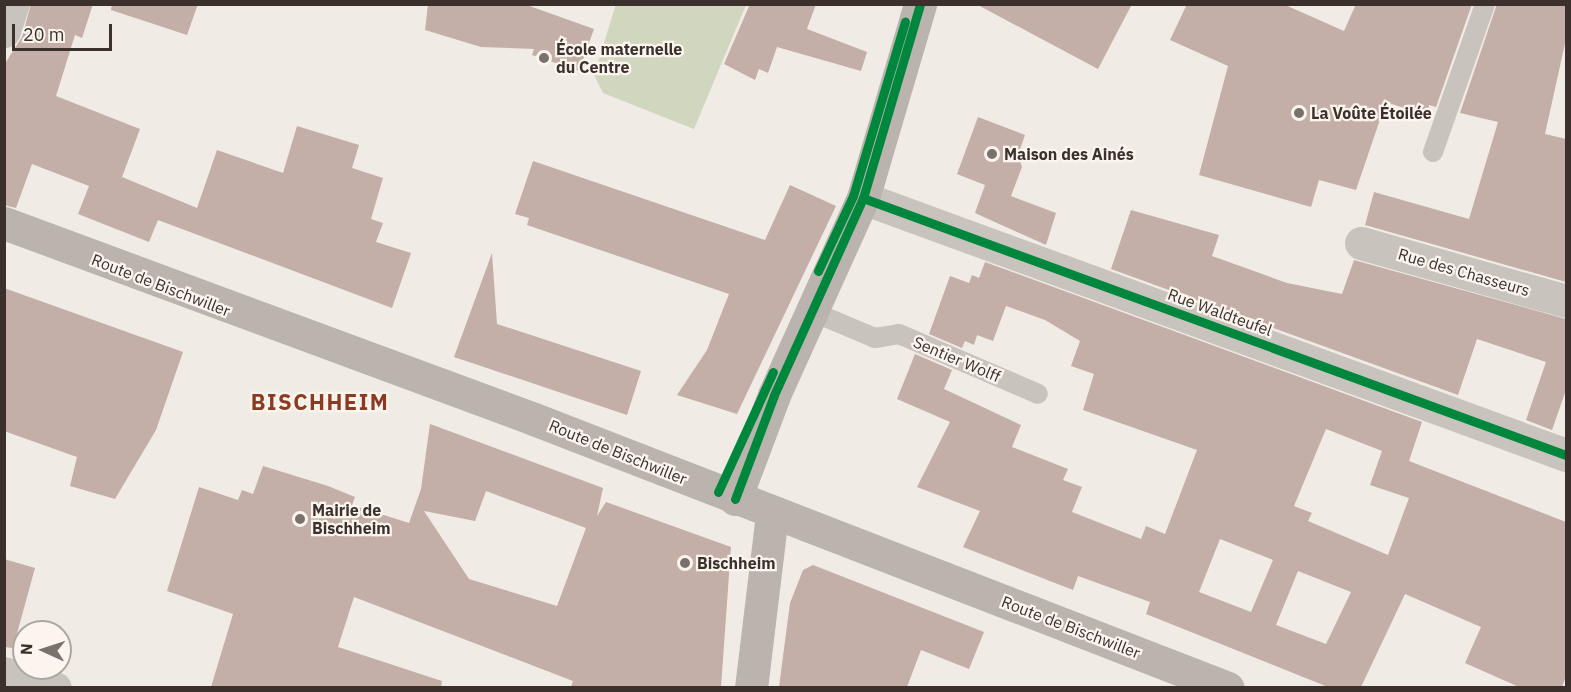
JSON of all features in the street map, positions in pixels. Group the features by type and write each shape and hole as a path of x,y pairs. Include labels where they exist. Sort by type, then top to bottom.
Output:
{"main road":[{"path":"735,499 811,311 863,198 920,4"},
{"name":"Route de Bischwiller","path":"4,224 1228,687"},
{"path":"751,687 772,514"}],"street":[{"path":"4,31 13,4"},
{"name":"Rue Waldteufel","path":"863,198 1566,455"},
{"name":"Rue des Chasseurs","path":"1361,243 1566,301"},
{"path":"4,673 55,687"}],"lane":[{"path":"1433,152 1485,4"},
{"name":"Sentier Wolff","path":"811,311 875,338 899,334 1038,394"}],"green space":[{"path":"616,4 746,5 694,129 603,93 594,75"}],"building":[{"path":"31,4 93,4 82,38 75,35 56,96 140,129 122,177 197,208 217,150 283,173 297,126 359,145 352,168 383,178 371,219 383,223 376,242 411,253 392,308 158,220 149,242 78,214 89,186 32,164 16,208 4,205 4,65 22,37"},
{"path":"112,4 198,4 187,35 111,10"},
{"name":"École maternelle du Centre","path":"428,4 524,4 594,29 579,71 532,55 534,49 481,47 425,30"},
{"path":"750,4 816,4 807,29 867,52 861,71 777,47 768,73 759,69 755,80 724,64"},
{"path":"976,4 1132,4 1098,69"},
{"name":"La Voûte Étoilée","path":"1187,4 1283,4 1344,31 1356,4 1472,4 1436,107 1429,105 1428,116 1386,102 1356,190 1319,180 1311,207 1199,175 1228,66 1170,40"},
{"path":"1497,4 1566,4 1566,39 1545,134 1566,139 1566,282 1365,225 1374,192 1469,219 1498,122 1460,113"},
{"path":"978,117 1025,135 1018,155 1022,167 1011,196 1056,213 1046,245 975,213 985,185 957,174"},
{"path":"533,161 765,240 790,185 836,206 737,414 677,395 707,350 729,294 527,225 529,218 515,214"},
{"path":"1131,210 1219,235 1212,256 1287,283 1342,294 1354,260 1566,319 1566,390 1552,430 1526,420 1546,362 1477,339 1458,395 1111,269"},
{"path":"492,253 497,324 641,371 627,415 454,357"},
{"path":"985,262 1422,422 1409,461 1566,522 1566,676 1562,687 1519,687 1465,663 1481,627 1405,594 1361,687 1328,687 1146,614 1150,602 1078,576 1073,590 963,547 980,511 917,487 950,422 897,399 915,354 952,370 944,389 1021,425 1012,447 1068,469 1063,480 1082,487 1072,512 1141,539 1146,526 1165,534 1197,450 1083,410 1094,374 1071,366 1080,341 1045,320 1006,306 993,341 977,335 974,345 965,341 962,348 929,334 950,276 969,283 972,275 979,278","holes":["1326,429 1382,451 1370,485 1409,498 1388,555 1308,521 1312,513 1294,506","1220,539 1273,560 1251,612 1199,592","1298,571 1351,592 1326,644 1276,625"]},
{"path":"4,288 183,352 156,430 115,499 70,486 77,457 4,431"},
{"path":"430,424 603,488 597,516 606,502 731,547 721,687 571,687 573,681 354,597 338,647 442,681 441,687 211,687 233,614 167,591 199,487 238,500 242,490 253,494 263,466 328,486 355,497 352,505 409,523 421,489","holes":["486,491 586,528 557,606 469,579 424,511 475,521"]},
{"path":"4,559 35,568 21,620 12,620 12,648 4,647"},
{"path":"813,565 984,632 969,669 921,650 907,687 779,687 790,603 803,570"}],"cycle path":[{"path":"735,499 774,395 863,198 920,4"},
{"path":"818,271 853,196 905,22"},
{"path":"863,198 1566,455"},
{"path":"718,492 773,372"}],"place":[{"name":"École maternelle du Centre","path":"544,58"},
{"name":"La Voûte Étoilée","path":"1299,113"},
{"name":"Maison des Ainés","path":"992,154"},
{"name":"Mairie de Bischheim","path":"300,519"},
{"name":"Bischheim","path":"685,563"}],"district":[{"name":"BISCHHEIM","path":"320,402"}]}
